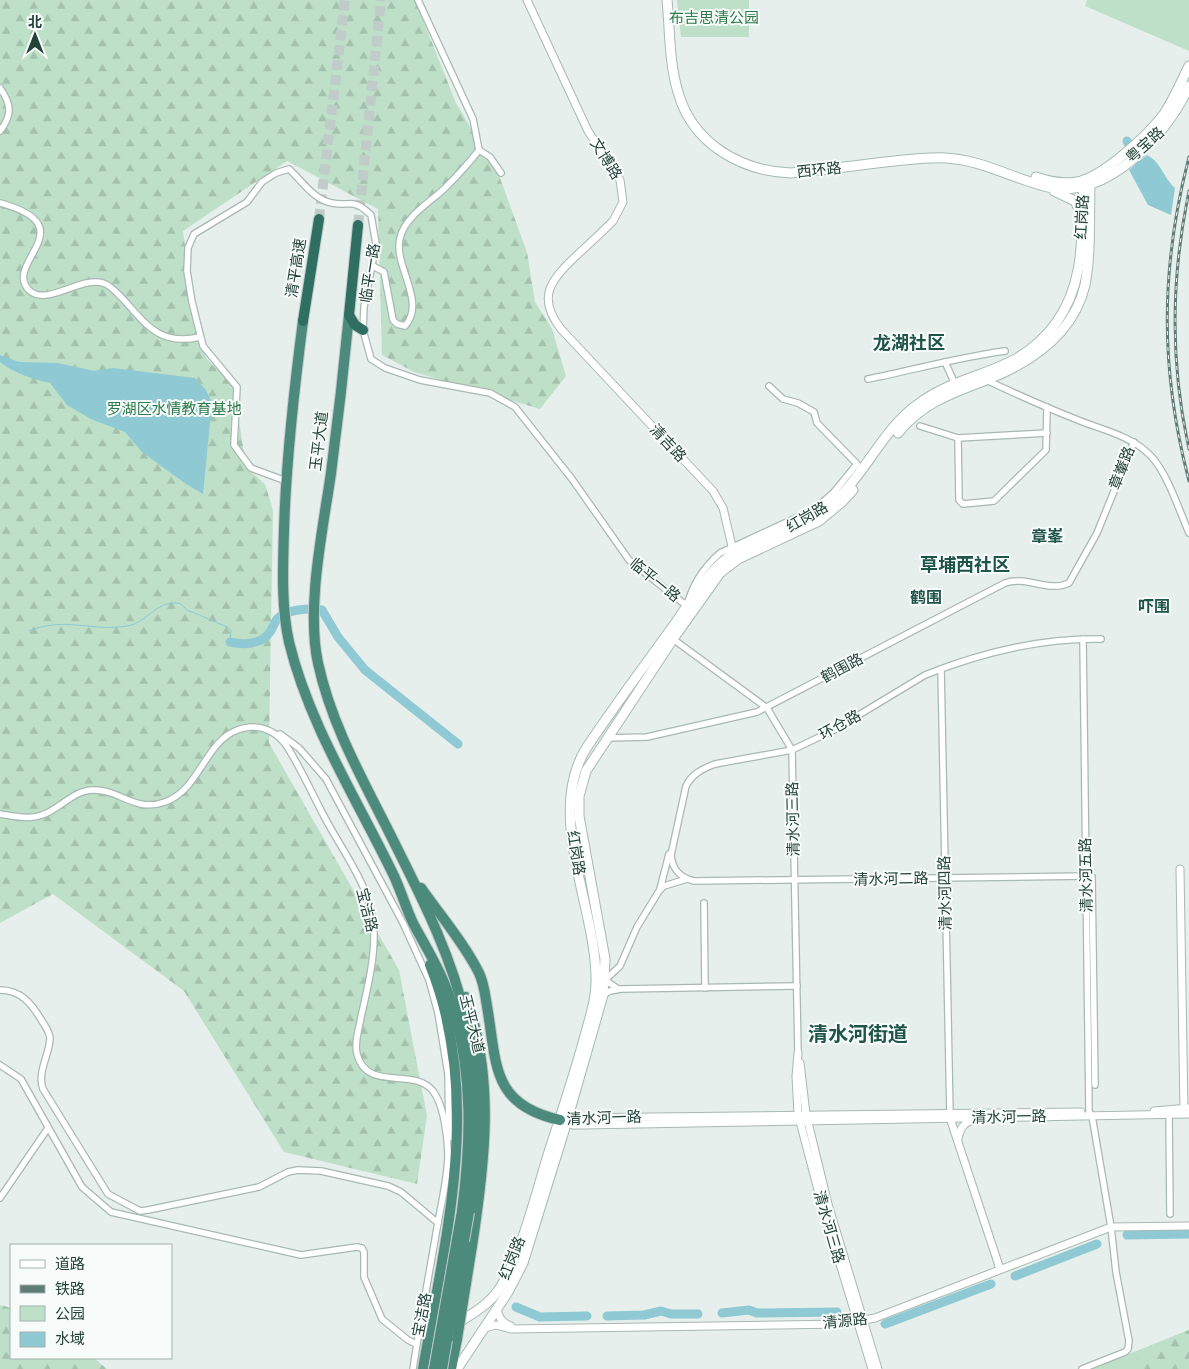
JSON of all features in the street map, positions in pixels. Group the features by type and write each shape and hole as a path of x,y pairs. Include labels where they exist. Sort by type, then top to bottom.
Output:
{"highway":[{"name":"清平高速","path":"303,321 319,219"},
{"path":"346,344 354,335 363,330 355,324 349,315 358,225"},
{"name":"玉平大道","path":"349,315 318,572 315,604 316,649 325,689 352,760 440,941 466,1019 475,1079 477,1116 476,1160 434,1369"},
{"name":"玉平大道","path":"303,321 286,481 283,558 289,640 300,677 315,715 360,812 394,876 413,923 434,957 447,988 466,1064 470,1108 466,1211 442,1369"},
{"path":"394,843 420,886 479,973 485,994 498,1069 506,1090 526,1108 565,1120"},
{"path":"420,886 453,961 471,1010 480,1046 485,1086 486,1131 482,1179 451,1369"},
{"path":"413,923 444,1004 454,1056 459,1106 453,1189 423,1369"}],"main road":[{"name":"西环路","path":"667,0 674,77 684,108 702,136 727,157 742,164 758,170 791,173 920,158 946,158 986,165 1042,186 1063,190 1086,185"},
{"name":"西环路","path":"673,0 680,76 689,106 697,119 718,142 744,158 767,165 790,167 920,152 946,152 988,159 1051,182 1086,185"},
{"name":"粤宝路","path":"1140,146 1165,112 1189,66"},
{"name":"粤宝路","path":"1086,185 1120,162 1173,117 1189,86"},
{"name":"红岗路","path":"427,1369 432,1350 443,1334 487,1304 504,1281 565,1120 596,982 592,941 572,830 571,796 583,753 687,606 713,572 730,556 746,546 798,524 832,503 850,484 911,409 932,395 955,384 1016,360 1037,345 1056,322 1076,284 1086,185"},
{"name":"红岗路","path":"457,1369 497,1309 523,1263 603,995 605,959 578,809 584,776 591,761 673,639 714,581 728,566 825,517 848,496 912,416 941,398 1010,370 1036,355 1058,334 1076,308 1086,275 1086,185"},
{"path":"1042,186 1075,202 1082,217"},
{"path":"606,720 613,721 614,728"}],"street":[{"path":"418,0 473,119 479,150 490,157 501,173"},
{"name":"文博路","path":"527,0 584,124 617,174 623,190 620,211 613,221 559,273 548,294 548,305 553,318 583,351"},
{"path":"0,88 6,97 9,108 8,120 0,131"},
{"path":"373,266 384,272 393,320 397,324 405,326 412,312 412,301 398,252 399,238 404,226 446,187 479,150"},
{"name":"临平一路","path":"286,481 251,468 234,445 237,388 203,346 187,271 188,248 194,234 247,202 262,182 276,173 289,169 314,195 332,204 351,202 371,215 376,244 364,307 363,330 368,353 376,363 385,368 436,384 490,393 515,407 572,479 628,560 687,606"},
{"path":"0,204 27,212 36,220 40,234 38,246 24,270 23,281 30,290 38,295 60,292 90,282 103,283 113,289 150,330 171,339 187,340 200,337"},
{"name":"清吉路","path":"583,351 713,491 723,508 732,546"},
{"path":"868,379 971,355 1005,351"},
{"path":"946,362 955,384"},
{"name":"章輋路","path":"986,380 1134,442 1097,533 1069,583"},
{"path":"687,606 690,592 705,569 720,553 815,509 834,492 857,464 817,423 814,412 798,403 783,398 769,386"},
{"path":"958,438 959,500 963,504 994,501 1046,450 1047,407"},
{"path":"920,426 958,438 1047,433"},
{"path":"1134,442 1150,455 1160,469 1189,533"},
{"name":"鹤围路","path":"607,738 665,734 745,716 767,708 1005,583 1021,580 1056,587 1069,583"},
{"name":"清水河三路","path":"673,639 767,708 792,750 798,1053 796,1076 803,1117 860,1319 872,1369"},
{"name":"环仓路","path":"687,879 680,875 672,861 673,840 686,786 690,778 715,764 792,750 834,730 925,675 941,669 1009,650 1083,639 1101,639"},
{"name":"清水河五路","path":"1082,1369 1128,1349 1130,1340 1126,1313 1118,1284 1111,1225 1091,1114 1089,877 1083,639"},
{"name":"清水河四路","path":"941,669 950,1115"},
{"path":"0,814 30,817 42,815 78,794 89,790 107,792 140,805 164,803 177,796 184,789 224,737 249,728 269,730 299,748 326,778 403,923 426,972 438,1012 448,1074 448,1152"},
{"name":"宝洁路","path":"269,730 283,740 289,749 355,870 368,903 374,934 370,970 356,1042 359,1059 366,1069 376,1076 415,1080 430,1088 438,1103 448,1152 413,1369"},
{"path":"659,891 673,840"},
{"path":"1180,869 1187,1111"},
{"path":"1089,877 1095,1085"},
{"name":"清水河二路","path":"687,879 694,881 1089,877"},
{"path":"621,989 605,980 620,966 637,927 659,891 664,886 687,879"},
{"path":"704,903 705,988"},
{"path":"603,995 621,989 797,986"},
{"path":"0,990 7,990 24,997 33,1005 48,1031 50,1038 41,1077 43,1089 102,1186 116,1200 140,1211 148,1210 259,1187 288,1172 321,1171 393,1188 438,1223"},
{"path":"0,1065 22,1079 82,1187 111,1212 301,1255 357,1247 362,1248 364,1252 364,1277 382,1319 408,1340 416,1344"},
{"name":"清水河一路","path":"950,1115 980,1118 1187,1111"},
{"path":"1169,1112 1170,1214"},
{"name":"清水河一路","path":"565,1120 573,1125 803,1117 1091,1114"},
{"path":"950,1115 1000,1268"},
{"path":"959,1144 960,1130 964,1124 980,1118"},
{"path":"1,1196 48,1128"},
{"name":"清源路","path":"497,1309 499,1318 505,1324 512,1326 842,1321 875,1318 1111,1225 1189,1225"},
{"name":"清水河三路","path":"860,1319 878,1369"},
{"name":"清源路","path":"484,1328 496,1325 511,1329 842,1324 860,1319"}],"green space":[{"name":"罗湖区水情教育基地","path":"0,0 415,0 456,103 500,178 527,252 535,302 552,329 566,376 540,409 414,372 382,355 378,209 287,161 183,231 198,340 207,359 234,387 246,467 265,484 273,510 269,743 399,970 427,1116 417,1184 284,1152 184,991 53,894 0,923"},
{"name":"布吉思清公园","path":"677,0 749,0 749,37 681,37"},
{"path":"1087,0 1189,0 1189,51 1085,6"},
{"path":"0,1305 10,1308 10,1359 95,1359 107,1369 0,1369"},
{"path":"1189,1330 1189,1369 1091,1369"},
{"path":"1189,1330 1189,1369 1129,1369 1129,1366 1150,1346"}],"water":[{"path":"1147,155 1156,162 1175,188 1171,215 1148,205 1129,170"},
{"path":"0,355 19,362 58,363 94,371 113,368 195,378 206,390 212,403 203,494 142,452 125,432 91,419 67,405 50,383 12,370 0,362"}],"waterway":[{"path":"1127,141 1144,172"},
{"path":"29,631 42,627 66,624 102,627 127,626 140,621 162,606 177,603 188,610 228,627 231,631 230,642"},
{"path":"230,642 240,644 257,642 266,636 277,619 286,613 305,609 322,610 338,637 365,670 458,744"},
{"path":"1127,1235 1189,1234"},
{"path":"1015,1276 1097,1244"},
{"path":"885,1324 991,1284"},
{"path":"516,1307 540,1317 587,1316"},
{"path":"722,1313 749,1310 757,1313 837,1312"},
{"path":"607,1316 644,1315 661,1311 671,1314 698,1314"}],"tunnel":[{"path":"319,219 345,0"},
{"path":"358,225 381,0"}],"railway":[{"path":"1189,157 1179,199 1173,239 1167,319 1173,399 1179,440 1189,481"},
{"path":"1189,191 1179,256 1175,320 1178,385 1189,449"}],"district":[{"name":"龙湖社区","path":"909,343"},
{"name":"章峯","path":"1047,536"},
{"name":"草埔西社区","path":"965,565"},
{"name":"鹤围","path":"926,597"},
{"name":"吓围","path":"1154,606"},
{"name":"清水河街道","path":"858,1034"}]}
